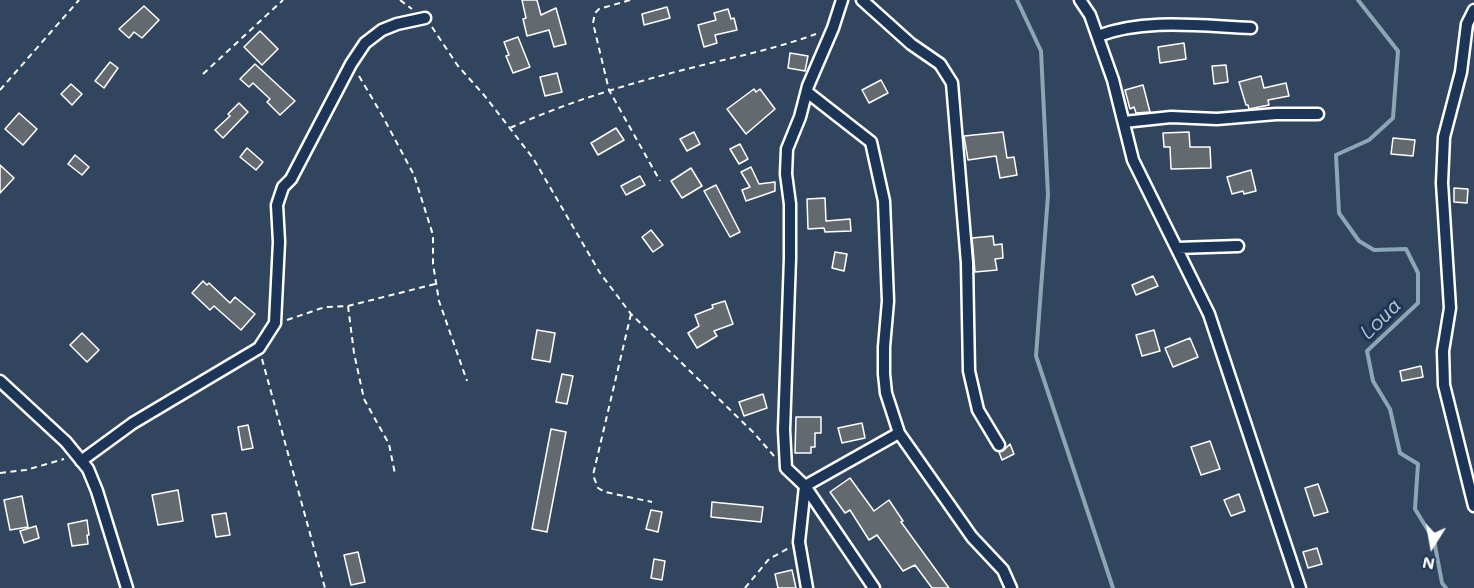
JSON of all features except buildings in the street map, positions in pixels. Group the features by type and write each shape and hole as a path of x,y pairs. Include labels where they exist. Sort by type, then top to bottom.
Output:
{"street":[{"path":"842,0 787,148 790,258 784,430 786,468 805,486 874,588"},
{"path":"862,0 911,44 940,64 952,83 967,263 969,371 978,410 999,445"},
{"path":"1080,0 1090,15 1113,80 1133,160 1209,314 1300,588"},
{"path":"1474,10 1467,24 1461,72 1444,137 1442,183 1450,308 1443,351 1444,385 1474,506"},
{"path":"78,458 259,348 275,323 279,242 277,205 284,187 291,179 351,64 365,42 397,24 425,18"},
{"path":"1098,36 1118,29 1149,26 1251,28"},
{"path":"807,92 871,142 884,201 888,301 884,374 886,393 899,433 972,537 1003,570 1011,588"},
{"path":"1124,122 1171,117 1217,119 1276,114 1318,114"},
{"path":"1177,248 1238,246"},
{"path":"0,381 66,442 88,469 128,588"},
{"path":"805,486 899,433"},
{"path":"805,486 800,542 807,588"}],"path":[{"path":"0,90 79,0"},
{"path":"203,74 283,0"},
{"path":"630,0 604,7 595,13 593,18 609,90 660,181"},
{"path":"425,18 458,66 484,95 533,158 600,273 631,314 754,433 786,468"},
{"path":"510,128 550,110 609,90 762,51 833,28"},
{"path":"351,64 414,175 433,235 433,264 439,301 467,381"},
{"path":"275,323 325,307 348,306 436,284"},
{"path":"348,306 354,353 364,399 389,444 395,474"},
{"path":"631,314 593,475 597,488 605,492 652,502"},
{"path":"259,348 325,588"},
{"path":"0,473 26,470 78,458"},
{"path":"745,588 769,560 800,542"}],"waterway":[{"path":"1017,0 1041,51 1048,195 1036,356 1113,588"},
{"name":"Loua","path":"1358,0 1398,51 1393,118 1369,140 1336,155 1339,213 1359,241 1374,250 1406,249 1418,273 1418,303 1367,351 1373,381 1390,409 1400,453 1418,464 1415,509 1434,540 1442,583 1446,588"}]}
